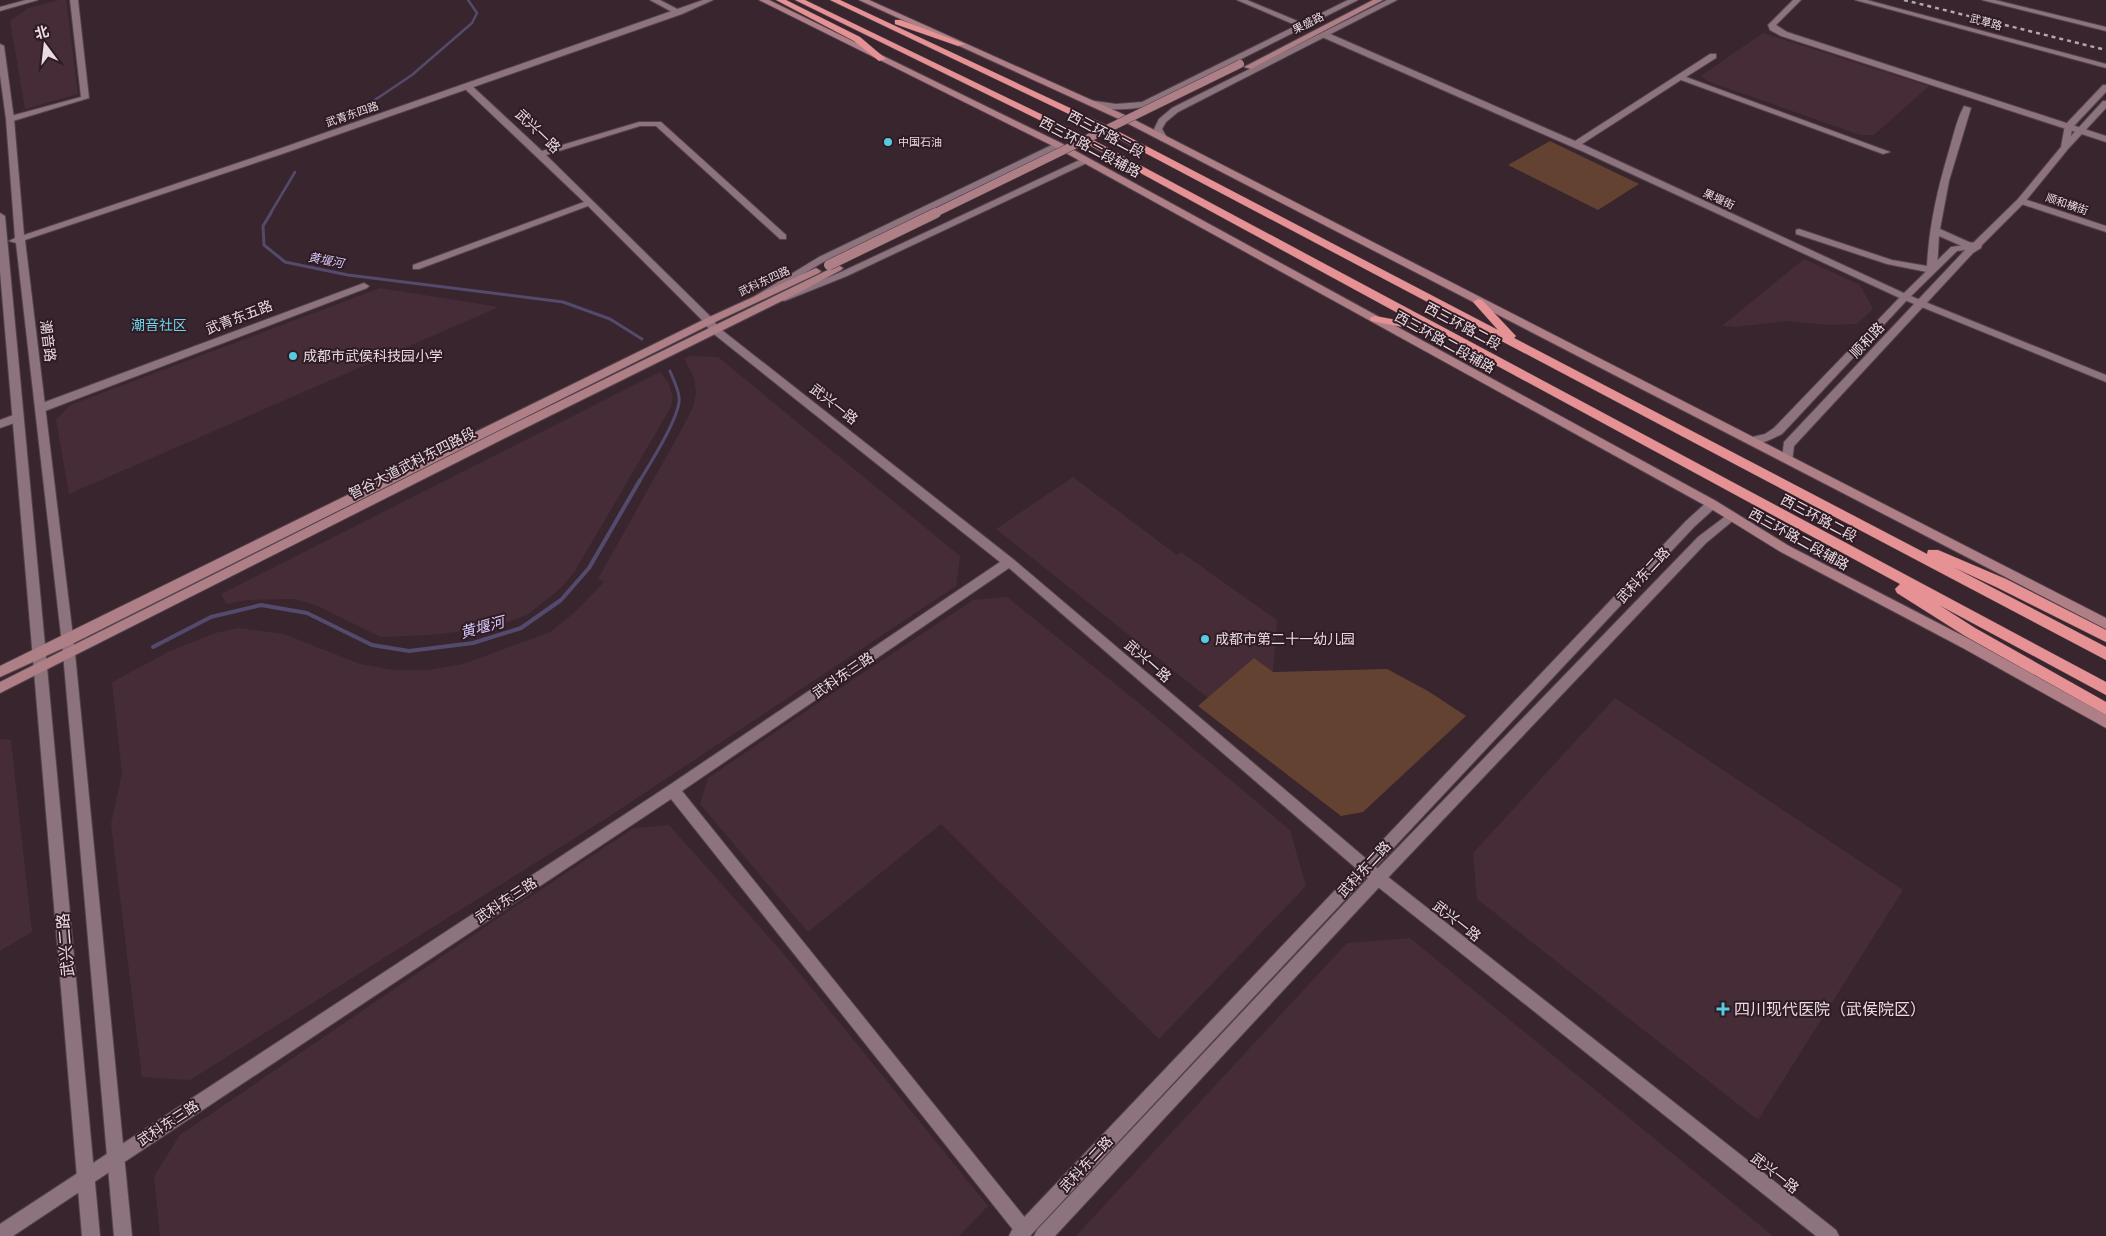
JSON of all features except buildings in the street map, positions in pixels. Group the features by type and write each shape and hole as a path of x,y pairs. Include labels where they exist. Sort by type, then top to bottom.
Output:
{"highway":[{"path":"780,0 857,39 882,58"},
{"name":"西三环路二段","path":"799,0 1079,136 2106,690"},
{"name":"西三环路二段","path":"834,0 1099,124 2106,654"},
{"path":"839,0 961,44"},
{"path":"1478,302 1518,344"},
{"path":"1376,319 1441,331"},
{"path":"1821,503 2001,583 2106,636"},
{"path":"1801,525 1970,632 2106,709"}],"main road":[{"name":"西三环路二段辅路","path":"763,0 1086,160 1712,504 1785,549 1965,643 2106,722"},
{"path":"863,0 1088,102 1164,139 2106,624"},
{"name":"果盛路","path":"834,266 1371,1"},
{"name":"武科东四路","path":"712,325 752,300 834,266"},
{"name":"智谷大道武科东四路段","path":"0,672 39,660 67,647 712,325 768,305 834,266"},
{"name":"智谷大道武科东四路段","path":"0,688 39,660"}],"street":[{"path":"0,9 34,0"},
{"path":"10,119 85,98 74,19 74,0"},
{"path":"654,0 676,11"},
{"name":"武青东四路","path":"1,241 467,86 676,11 696,0"},
{"name":"武青东四路","path":"20,235 241,158 709,0"},
{"path":"1241,0 1303,25"},
{"path":"1088,102 1115,107 1145,104 1354,0"},
{"path":"1327,13 1371,1 1386,0"},
{"path":"1164,139 1158,129 1162,121 1175,110 1393,0"},
{"path":"1797,0 1772,25 1773,28 1784,34 2106,139"},
{"name":"武草路","path":"1859,0 2106,66"},
{"name":"武草路","path":"1868,0 2106,62"},
{"path":"1986,0 2106,29"},
{"path":"2011,0 2106,23"},
{"path":"1347,24 1371,1"},
{"name":"果堰街","path":"1325,35 1575,144 1905,297 2106,379"},
{"name":"潮音路","path":"0,46 10,119 20,235 67,647 123,1236"},
{"path":"1575,144 1713,56"},
{"path":"1680,77 1886,152"},
{"name":"武兴一路","path":"467,86 541,154 712,325 1009,562 1378,878 1830,1236"},
{"path":"2066,147 2068,127 2106,87"},
{"name":"顺和路","path":"1788,459 1788,445 1921,303 2022,201 2066,147 2106,104"},
{"path":"1799,232 1890,262 1932,270 1933,235 1947,173 1962,117 1967,108"},
{"path":"541,154 639,124 658,124 783,237"},
{"path":"752,300 822,259 1058,145"},
{"path":"768,305 844,274 1086,160"},
{"name":"顺和横街","path":"2022,201 2106,229"},
{"path":"416,267 589,203"},
{"path":"0,216 16,418 39,660"},
{"path":"1933,235 1974,248"},
{"path":"1933,235 1954,249 1974,248"},
{"name":"顺和路","path":"1752,441 1778,431 1905,297 1954,249"},
{"name":"武青东五路","path":"41,408 364,286"},
{"path":"0,424 16,418"},
{"name":"武科东二路","path":"1021,1233 1690,524 1712,504"},
{"name":"武科东二路","path":"1043,1236 1378,878 1702,540 1731,516"},
{"name":"武科东三路","path":"0,1234 673,790 1009,562"},
{"name":"武兴二路","path":"39,660 91,1236"},
{"path":"673,790 1021,1233"}],"shaded area":[{"path":"66,0 78,94 25,109 10,21 28,8"},
{"path":"1763,33 1929,86 1874,135 1860,135 1707,81 1701,76"},
{"path":"1550,141 1639,184 1598,210 1508,165"},
{"path":"1804,259 1860,285 1873,309 1857,324 1829,325 1786,321 1736,327 1722,326"},
{"name":"成都市武侯科技园小学","path":"380,288 499,307 69,494 56,420 70,405"},
{"path":"691,356 718,357 960,556 956,586 610,816 190,1080 142,1077 111,824 122,773 112,682 170,651 215,633 240,628 284,634 360,664 394,670 427,670 463,664 550,632 575,612 604,582 598,579 693,407 696,393 694,378 684,358"},
{"path":"660,372 668,382 673,396 671,407 575,571 561,588 527,615 490,628 431,635 381,637 315,605 294,599 248,600 226,604 221,594"},
{"path":"1073,477 1177,555 1181,552 1277,620 1273,672 1208,698 996,529"},
{"path":"1007,597 1139,703 1290,830 1306,886 1159,1039 941,824 808,932 700,804 708,778 821,701 973,600"},
{"path":"1254,658 1273,672 1387,669 1428,691 1466,716 1363,812 1341,816 1198,706"},
{"name":"四川现代医院（武侯院区）","path":"1615,698 1903,890 1758,1120 1477,899 1473,853"},
{"path":"0,739 11,740 32,932 0,951"},
{"path":"669,825 784,954 988,1206 959,1236 160,1236 154,1176 180,1135 504,914 634,828"},
{"path":"1410,938 1773,1236 1076,1236 1347,943"}],"waterway":[{"name":"黄堰河","path":"345,120 412,75 472,23 477,13 468,0"},
{"name":"黄堰河","path":"270,214 295,172"},
{"name":"黄堰河","path":"271,213 263,226 264,245 285,262 348,275 563,302 610,319 642,339"},
{"name":"黄堰河","path":"639,482 664,439 679,405 677,387 670,371"},
{"name":"黄堰河","path":"153,647 211,617 261,605 307,613 372,645 409,651 473,643 521,628 561,600 589,568 640,480"}],"railway":[{"path":"1904,0 2106,50"}],"place":[{"name":"中国石油","path":"888,142"},
{"name":"成都市武侯科技园小学","path":"293,356"},
{"name":"成都市第二十一幼儿园","path":"1205,639"},
{"name":"四川现代医院（武侯院区）","path":"1723,1009"}],"district":[{"name":"潮音社区","path":"159,325"}]}
